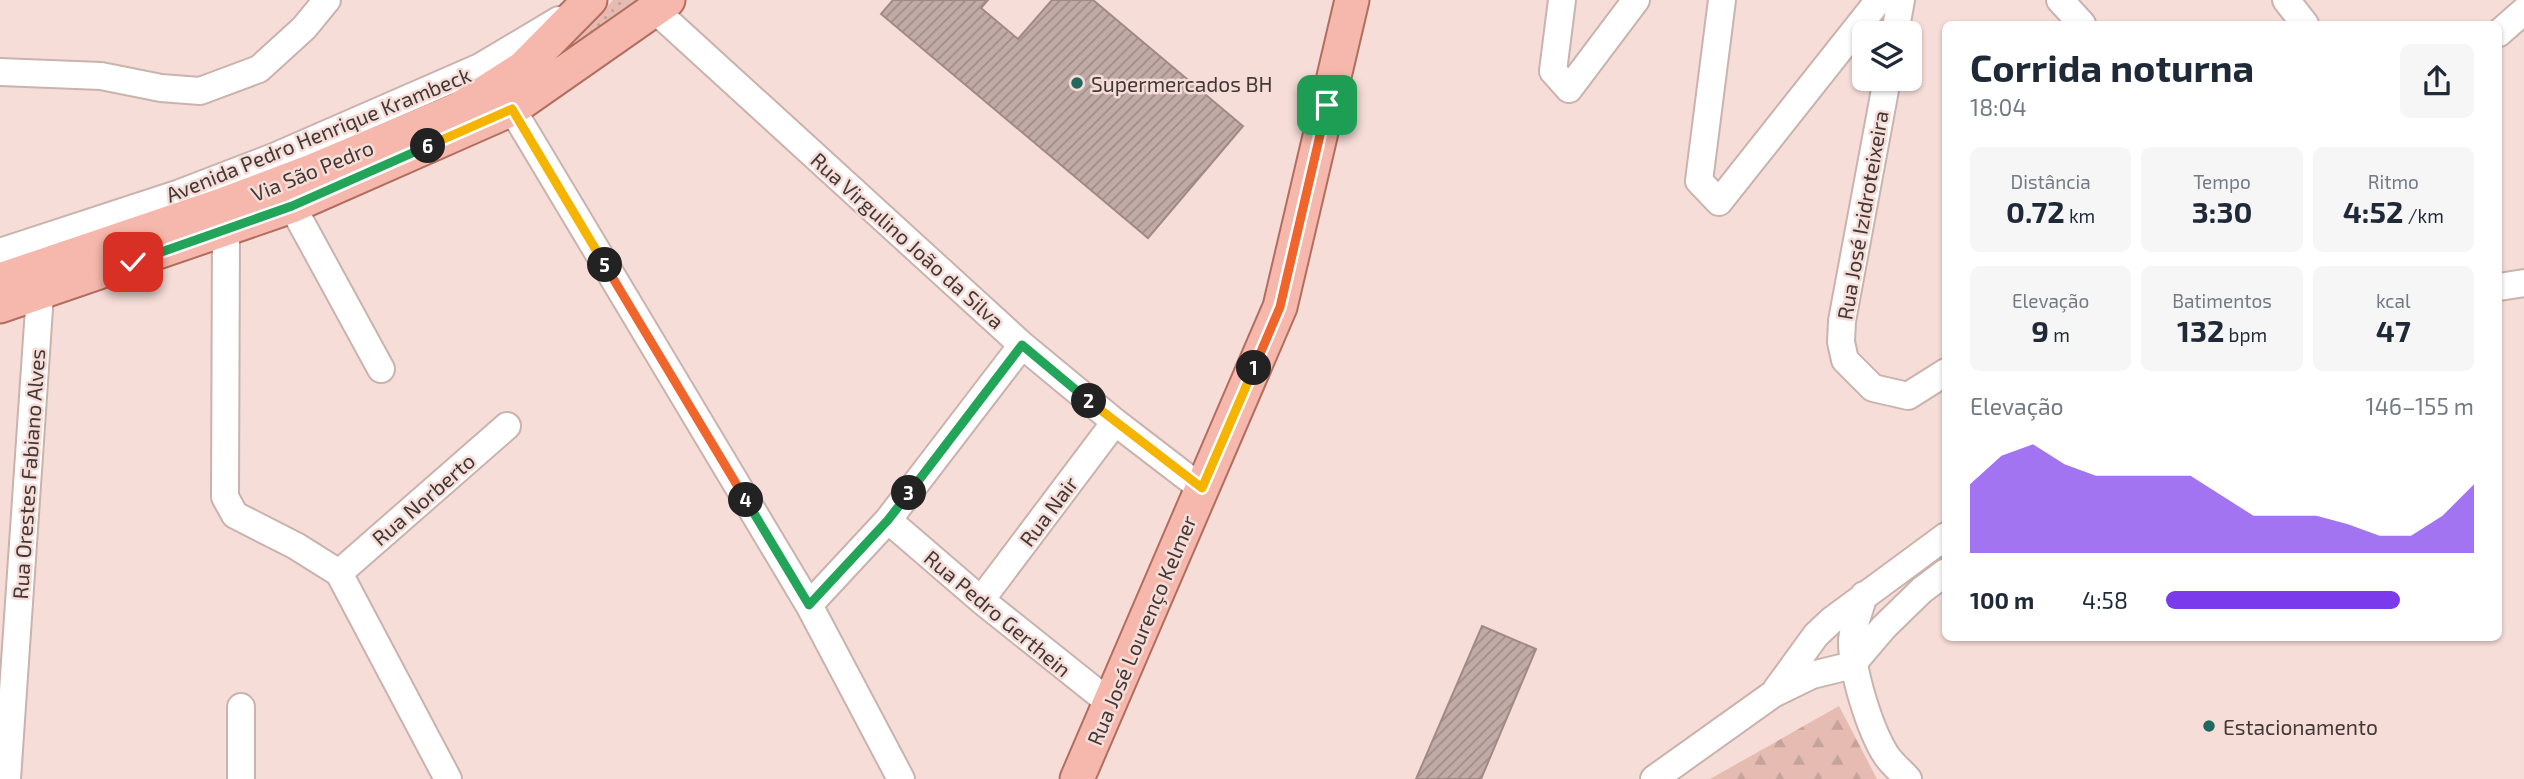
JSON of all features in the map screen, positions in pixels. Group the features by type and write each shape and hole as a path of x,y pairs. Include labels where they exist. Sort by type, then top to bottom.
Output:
{"main road":[{"name":"Rua José Lourenço Kelmer","path":"1077,779 1280,307 1352,1"},
{"name":"Via São Pedro","path":"0,280 231,202 459,109 523,68 587,2"},
{"path":"0,306 292,206 512,109 657,3"}],"street":[{"path":"0,72 101,76 161,89 200,91 259,69 304,28 327,0"},
{"path":"1562,0 1553,71 1569,89 1636,0"},
{"path":"1722,0 1699,181 1719,202 1878,0"},
{"path":"1897,21 1901,0"},
{"path":"2060,0 2079,21"},
{"path":"2286,0 2303,21"},
{"name":"Avenida Pedro Henrique Krambeck","path":"0,252 180,193 276,156 481,67 587,2"},
{"name":"Rua Virgulino João da Silva","path":"657,3 1022,345 1115,422 1202,488"},
{"path":"2502,30 2524,11"},
{"name":"Rua José Izidroteixeira","path":"1885,91 1842,321 1841,342 1845,360 1873,388 1908,396 1942,375"},
{"path":"512,109 809,605 901,779"},
{"path":"292,206 381,369"},
{"path":"226,230 225,497 235,515 296,546 339,573 448,779"},
{"path":"2502,287 2524,283"},
{"name":"Rua Orestes Fabiano Alves","path":"7,779 40,294"},
{"path":"809,605 888,520 1022,345"},
{"name":"Rua Nair","path":"981,600 1115,422"},
{"name":"Rua Norberto","path":"339,573 506,426"},
{"name":"Rua Pedro Gerthein","path":"888,520 981,600 1110,703"},
{"path":"1773,694 1816,635 1864,595 1942,539"},
{"path":"1654,779 1773,694 1812,675 1845,667 1855,661 1884,627 1922,590 1942,575"},
{"path":"1864,595 1852,641 1855,661 1876,738 1887,758 1908,779"},
{"path":"240,779 241,707"}],"green space":[{"path":"613,0 637,0 643,8 541,79"},
{"path":"1839,706 1877,779 1710,779"}],"building":[{"name":"Supermercados BH","path":"893,0 988,0 981,8 1018,39 1052,0 1093,0 1243,126 1148,238 881,14"},
{"path":"1482,626 1536,649 1481,779 1416,779"}],"place":[{"name":"Supermercados BH","path":"1077,83"},
{"name":"Estacionamento","path":"2209,726"}],"route":[{"path":"133,262 292,206 512,109 809,605 888,520 1022,345 1115,422 1202,488 1280,307 1327,105"}]}
